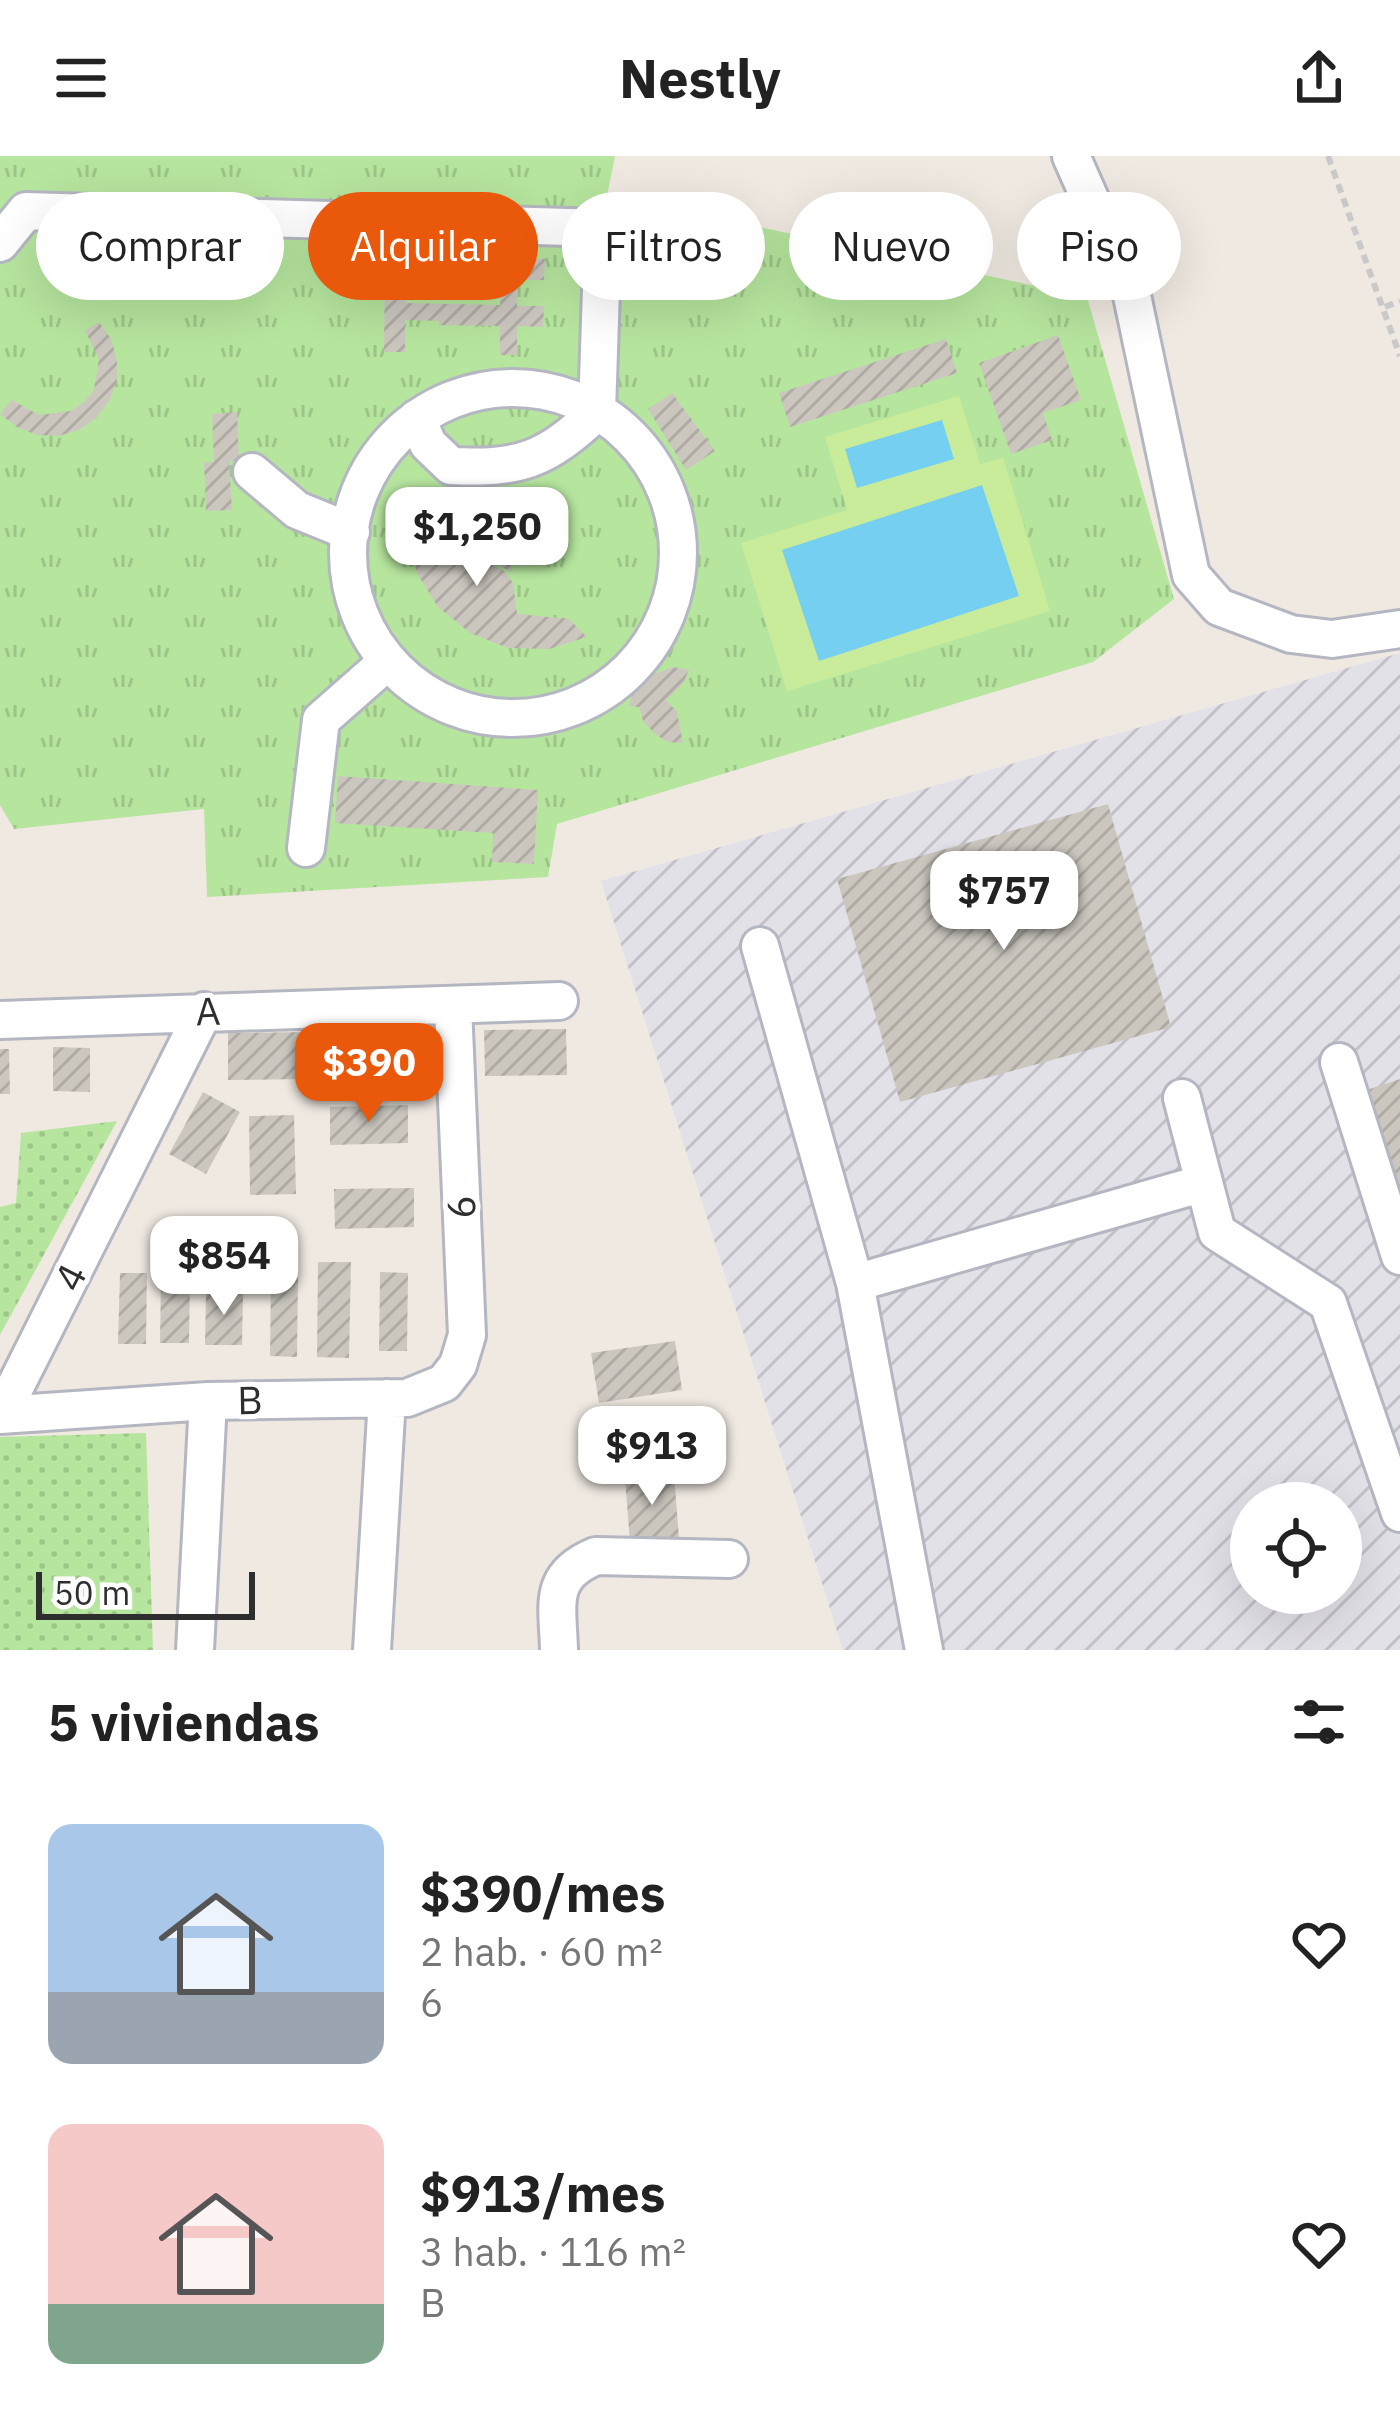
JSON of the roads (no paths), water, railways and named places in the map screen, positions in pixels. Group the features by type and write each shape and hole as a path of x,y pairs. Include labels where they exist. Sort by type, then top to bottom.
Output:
{"street":[{"path":"1071,156 1131,291 1191,575 1219,607 1292,634 1332,639 1400,628"},
{"path":"0,242 26,212 603,228 597,412 559,447 496,468 451,466 428,444 417,418"},
{"path":"510,387 560,394 597,412 643,449 669,493 680,543 674,594 654,641 620,680 576,706 526,718 475,714 427,694 388,661 358,613 347,557 355,502 381,452 417,418 462,396 510,387"},
{"path":"252,472 296,510 351,532"},
{"path":"305,848 321,720 388,661"},
{"path":"760,946 855,1283 924,1650"},
{"name":"A","path":"0,1020 560,1001"},
{"name":"6","path":"454,1006 466,1335"},
{"name":"4","path":"1,1415 204,1011"},
{"path":"1339,1062 1400,1256"},
{"path":"1182,1098 1216,1232 1328,1303 1400,1514"},
{"path":"855,1283 1204,1183"},
{"name":"B","path":"1,1415 208,1401 407,1398 444,1383 458,1366 466,1335"},
{"path":"372,1650 387,1398"},
{"path":"195,1650 208,1401"},
{"path":"560,1650 558,1592 565,1574 576,1564 596,1556 729,1559"}],"water":[{"path":"942,420 954,459 857,488 845,449"},
{"path":"982,485 1019,596 819,661 782,550"}]}
